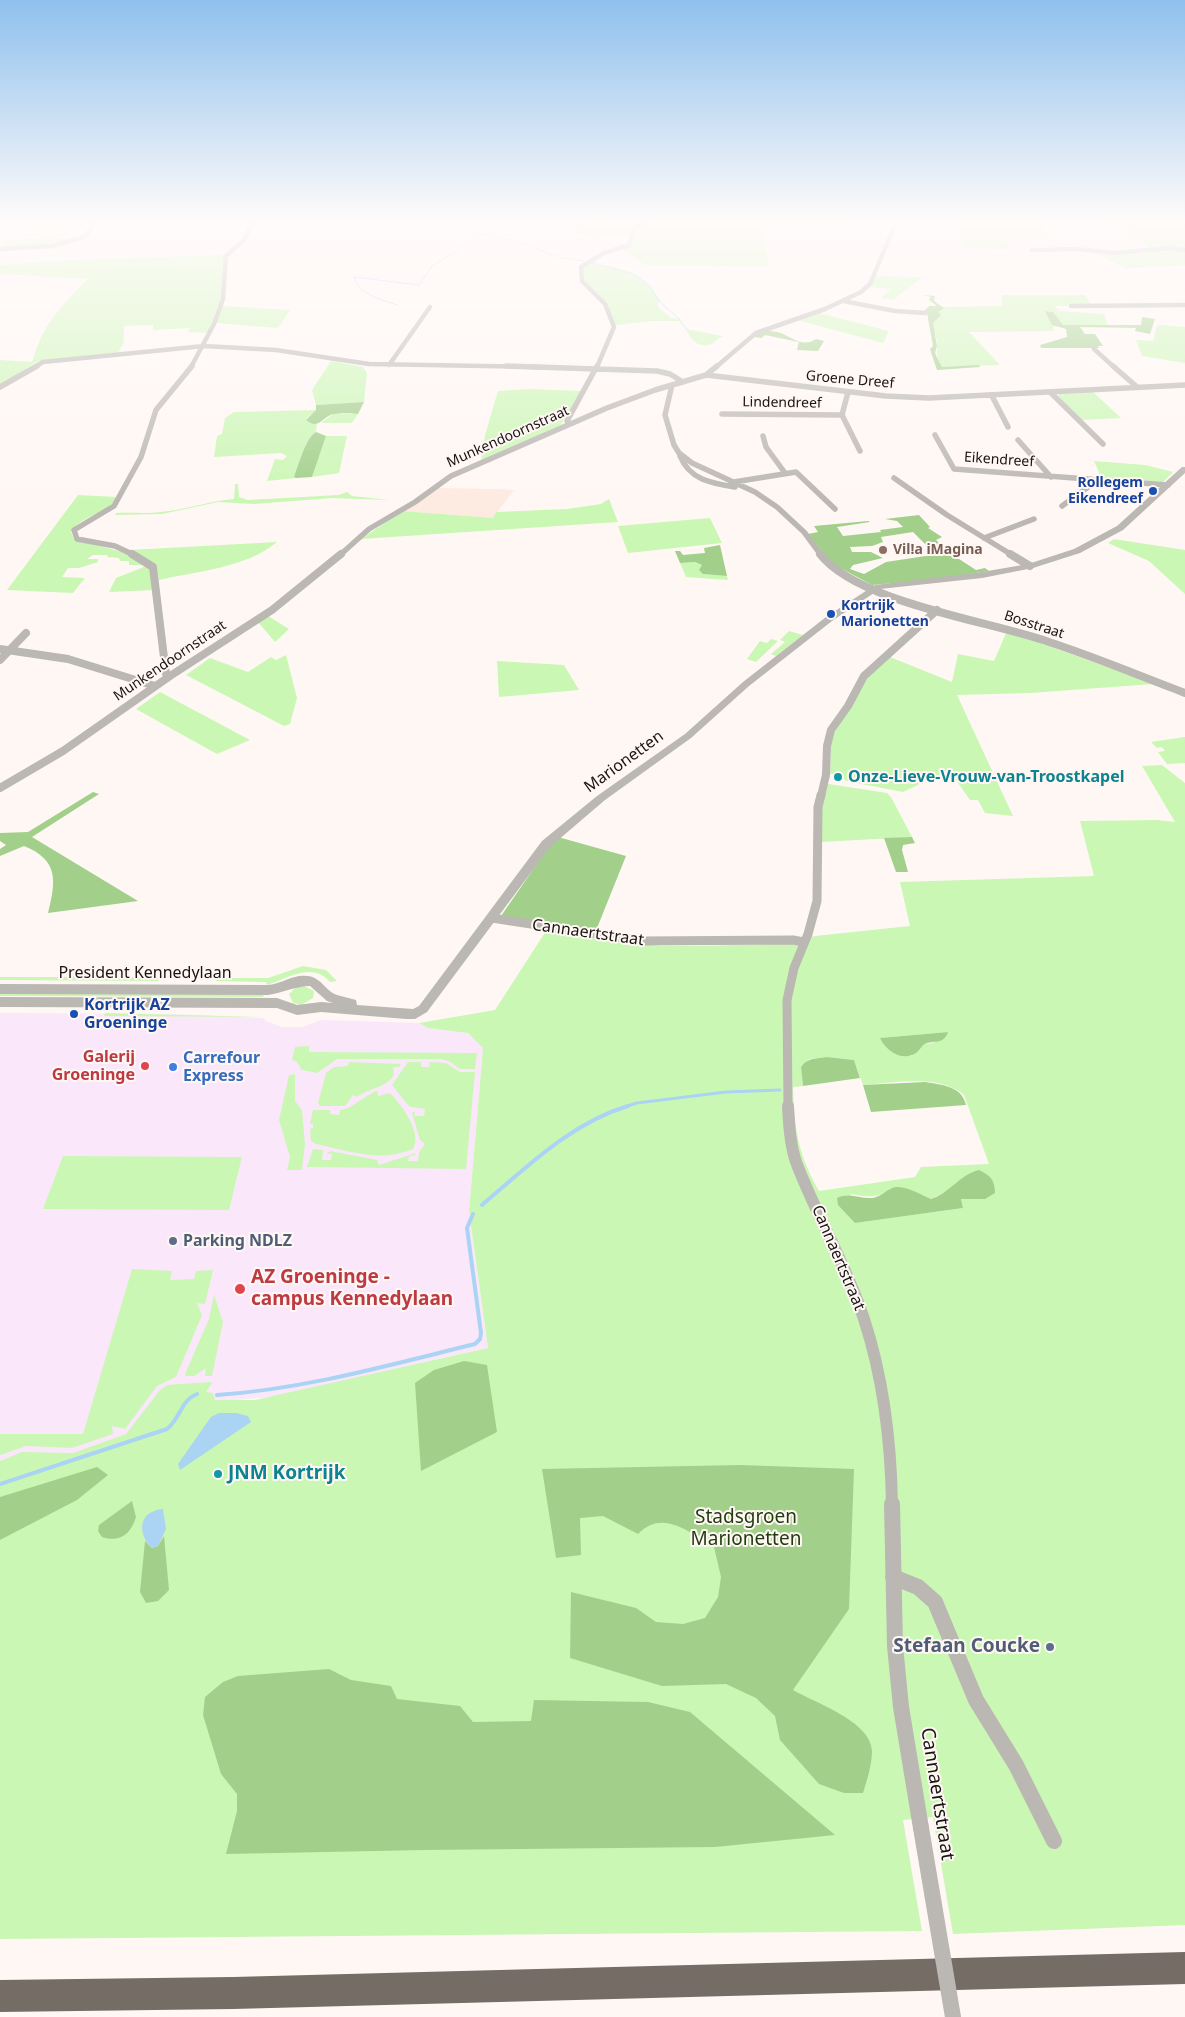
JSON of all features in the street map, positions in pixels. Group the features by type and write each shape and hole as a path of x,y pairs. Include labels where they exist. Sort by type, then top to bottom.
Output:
{"highway":[{"path":"0,1996 233,1993 1185,1968"}],"street":[{"path":"170,676 166,674 153,567 144,560 115,546 77,539 74,533 79,525 103,514 114,506 141,457 156,410 193,365 204,346 217,314"},
{"path":"389,365 424,314"},
{"path":"570,424 567,422 569,417 596,369 614,327 609,314"},
{"name":"Munkendoornstraat","path":"0,788 63,751 155,686 272,610 380,521 415,502 460,472 640,395 706,376 756,333 807,314"},
{"path":"0,387 43,362 204,346 265,348 369,364 489,365 666,372 683,382"},
{"path":"1094,349 1137,387"},
{"name":"Groene Dreef","path":"706,376 848,392 929,398 1185,385"},
{"path":"672,385 666,416 674,445 685,467 695,478 749,489"},
{"name":"Lindendreef","path":"848,392 842,415 860,451"},
{"path":"1050,392 1103,444"},
{"path":"992,396 1008,427"},
{"name":"Lindendreef","path":"722,414 842,415"},
{"name":"Eikendreef","path":"935,435 954,469 1168,485"},
{"path":"764,436 766,446 785,473"},
{"name":"Eikendreef","path":"1018,440 1051,477"},
{"path":"679,453 692,463 749,489"},
{"path":"872,590 888,585 951,580 1030,566 1077,551 1120,528 1185,469"},
{"path":"734,482 796,472 835,509"},
{"path":"894,478 947,515 1030,566"},
{"path":"1062,506 1091,485 1091,479"},
{"name":"Bosstraat","path":"749,489 789,516 831,564 872,590 883,595 1048,641 1185,693"},
{"path":"984,538 1034,519"},
{"name":"Marionetten","path":"432,997 540,851 556,835 601,798 688,736 746,684 822,624 872,590"},
{"name":"Cannaertstraat","path":"937,610 864,676 848,706 831,730 827,746 826,775 818,807 817,901 787,1000 789,1130 796,1161 840,1257 864,1319 882,1384 891,1455 895,1646 901,1707 953,2017"},
{"path":"0,660 26,633"},
{"path":"0,649 84,663 155,686"},
{"name":"Cannaertstraat","path":"492,918 641,941 793,940 804,942"},
{"name":"President Kennedylaan","path":"0,988 254,990 277,989 299,981 310,981 316,983 321,990 336,999 365,1004 408,1006 432,997"},
{"path":"284,1003 283,994 288,986"},
{"path":"308,1008 318,1002 321,990"},
{"name":"President Kennedylaan","path":"0,998 276,999 297,1010 308,1008 413,1014 422,1010 432,997"},
{"name":"President Kennedylaan","path":"0,1002 284,1003"},
{"path":"894,1577 918,1588 935,1602 976,1700 1016,1765 1054,1841"}],"shaded area":[{"path":"438,488 514,490 493,518 402,511"},
{"name":"AZ Groeninge - campus Kennedylaan","path":"0,1013 173,1014 264,1018 266,1021 282,1027 302,1027 321,1020 419,1023 428,1028 464,1032 472,1035 483,1048 469,1212 488,1348 273,1397 210,1402 212,1393 198,1392 174,1423 0,1482"}],"green space":[{"path":"56,314 215,314 208,333 188,332 190,328 153,330 153,325 124,326 124,342 118,353 36,362 0,386 0,360 32,362 42,336"},
{"path":"219,314 287,314 278,328 216,323"},
{"path":"610,314 666,314 671,318 681,321 653,321 615,325"},
{"path":"815,314 822,314 889,331 883,343 797,320"},
{"path":"927,314 940,314 933,323 937,346 935,353 942,367 979,365 980,367 937,370 930,349 933,346"},
{"path":"937,314 1048,314 1054,327 1053,331 969,332 1000,365 942,367 939,361 933,323 940,315"},
{"path":"1047,314 1055,314 1063,325 1141,325 1142,317 1155,319 1150,334 1135,331 1136,328 1080,327 1085,334 1095,334 1103,346 1098,346 1099,348 1041,348 1040,345 1067,337 1066,329 1052,325"},
{"path":"1054,314 1104,314 1108,325 1062,325"},
{"path":"1157,325 1185,327 1185,363 1142,356 1136,340 1153,341"},
{"path":"686,329 723,336 711,344 701,345 692,339"},
{"path":"765,330 779,332 802,342 816,339 824,341 818,351 797,350 799,342 765,335 761,338 754,337"},
{"path":"331,361 363,367 367,373 364,402 316,405 312,390"},
{"path":"528,389 583,391 560,426 481,460 485,435 498,391"},
{"path":"1092,391 1121,418 1081,420 1058,396 1059,394"},
{"path":"364,402 358,414 334,414 314,424 306,420 316,410 316,405"},
{"path":"316,410 306,419 310,423 317,423 316,432 312,435 303,452 294,477 296,478 267,481 275,459 283,460 287,456 281,453 214,457 217,436 222,434 225,418 234,412"},
{"path":"333,414 358,414 352,423 321,423"},
{"path":"316,432 326,436 312,477 296,478 294,477 303,452 312,435"},
{"path":"326,436 347,436 339,473 312,477"},
{"path":"1094,461 1145,465 1173,472 1163,482 1101,477"},
{"path":"235,484 238,484 239,497 248,500 339,495 347,492 352,496 390,500 332,498 254,504 218,502 162,514 115,515 116,513 169,511 234,499"},
{"path":"78,495 117,497 107,508 75,526 71,532 74,539 126,553 143,565 129,565 129,561 120,561 119,558 107,557 108,555 93,555 87,559 98,559 98,562 79,568 68,568 62,577 85,578 73,593 7,590"},
{"path":"609,499 618,522 361,539 402,511 493,518 496,512 567,509 601,504"},
{"name":"Vil!a iMagina","path":"919,515 930,527 928,528 942,537 936,540 956,557 976,570 985,568 989,571 929,580 872,585 831,563 808,534 818,532 814,526 868,521 870,522 837,527 843,536 881,532 880,530 903,527 897,521 885,519","holes":["913,532 932,551 932,555 886,562 864,574 850,569 853,565 883,558 871,552 852,552 850,547 872,546 883,542 881,537"]},
{"path":"710,518 722,543 628,553 618,526"},
{"path":"1114,539 1185,550 1185,594 1149,561 1108,543"},
{"path":"277,542 265,551 236,563 159,580 157,566 129,550"},
{"path":"720,545 727,576 703,574 699,570 702,565 695,562 680,563 675,551 680,551 683,555 705,553 704,548"},
{"path":"695,562 702,565 703,574 727,576 728,580 686,577 680,563"},
{"path":"149,565 154,590 109,592 116,578"},
{"path":"268,616 289,629 275,642 258,622"},
{"path":"789,631 803,635 776,656 771,654 785,642 780,640"},
{"path":"1007,631 1154,684 1030,693 957,695 1013,816 985,813 978,800 970,800 949,770 903,792 846,781 839,773 830,774 831,738 869,676 890,657 952,682 958,654 994,661"},
{"path":"771,639 778,641 756,662 747,659 760,641 767,643"},
{"path":"286,655 297,698 290,724 284,726 186,675 210,658 248,672 271,657 276,660"},
{"path":"497,661 564,665 579,690 499,697"},
{"path":"160,692 250,740 217,754 136,709"},
{"path":"1185,737 1185,763 1167,764 1158,752 1165,751 1162,747 1157,748 1151,742"},
{"name":"Stadsgroen Marionetten","path":"1162,765 1185,783 1185,1925 953,1934 933,1817 903,1820 922,1931 0,1939 0,1461 22,1452 73,1453 126,1434 160,1390 167,1385 210,1382 212,1383 206,1392 213,1393 215,1400 255,1400 488,1348 469,1211 483,1048 468,1033 428,1028 419,1023 495,1010 546,931 614,942 661,946 773,944 815,936 910,926 900,882 1094,876 1080,821 1157,820 1175,822 1142,766","holes":["948,1032 933,1043 924,1044 911,1056 880,1038","827,1057 854,1060 863,1085 915,1081 941,1084 953,1088 964,1095 989,1164 921,1167 915,1177 819,1191 802,1153 798,1140 795,1115 793,1087 803,1086 801,1067 809,1059","957,1182 963,1208 855,1223 851,1194 877,1196 891,1188 931,1199 951,1189"]},
{"path":"829,784 887,793 891,797 912,837 821,842 820,815 826,786"},
{"path":"93,792 99,794 32,837 138,901 48,913 53,891 52,873 49,865 44,858 24,846 0,856 0,849 6,845 0,841 0,833 28,832"},
{"path":"558,837 626,856 595,933 501,916 550,845"},
{"path":"912,837 915,843 903,845 902,850 908,872 896,872 884,838"},
{"path":"303,966 326,970 337,981 330,982 323,976 307,972 299,973 267,985 266,982 216,981 216,978 268,978"},
{"path":"0,977 162,977 158,981 0,980"},
{"path":"304,986 314,991 313,998 301,1005 293,1003 289,994 295,988"},
{"path":"0,991 265,993 263,997 0,996"},
{"path":"105,1013 264,1017 104,1016"},
{"path":"948,1032 944,1039 925,1044 916,1053 905,1056 900,1056 890,1051 880,1038"},
{"path":"309,1046 309,1052 477,1053 475,1069 460,1069 449,1061 441,1059 337,1059 317,1073 302,1070 297,1062 292,1060 295,1047"},
{"path":"827,1057 854,1060 860,1078 803,1086 801,1067 809,1060"},
{"path":"349,1062 401,1064 399,1067 393,1067 394,1075 387,1083 357,1097 353,1095 345,1106 320,1106 318,1103 326,1073 334,1067 348,1066"},
{"path":"408,1062 421,1062 421,1067 429,1067 430,1062 446,1063 460,1072 475,1072 466,1169 307,1167 313,1149 323,1150 322,1160 331,1160 332,1154 326,1154 330,1151 377,1160 379,1165 416,1153 409,1156 408,1161 418,1161 419,1152 425,1144 420,1140 412,1113 415,1111 414,1116 424,1116 425,1109 411,1107 392,1085"},
{"path":"295,1074 295,1101 302,1110 305,1144 302,1170 287,1170 290,1157 279,1120 289,1075"},
{"path":"925,1082 956,1090 964,1099 966,1105 871,1112 863,1085"},
{"path":"377,1090 378,1096 390,1093 405,1111 415,1135 413,1149 388,1155 376,1155 353,1152 316,1144 311,1141 310,1129 313,1128 313,1124 310,1124 313,1110 330,1110 330,1114 339,1115 340,1110 348,1108"},
{"path":"63,1156 242,1157 229,1210 43,1209"},
{"path":"979,1170 991,1178 995,1193 985,1199 961,1199 963,1208 855,1223 838,1205 837,1198 842,1196 872,1198 895,1187 911,1190 931,1199 944,1193 972,1172"},
{"path":"132,1269 172,1271 170,1280 194,1279 196,1271 213,1270 205,1304 197,1303 202,1315 176,1377 157,1386 125,1429 112,1426 113,1434 72,1448 26,1446 0,1455 0,1434 83,1434"},
{"path":"214,1295 223,1322 212,1376 205,1376 206,1368 194,1376 186,1376 185,1374 209,1319"},
{"path":"464,1361 487,1365 497,1432 421,1471 415,1383 434,1370"},
{"path":"740,1465 854,1469 849,1609 793,1690 840,1714 852,1722 869,1740 872,1751 871,1762 863,1793 844,1793 819,1784 780,1740 775,1716 756,1698 726,1684 662,1686 570,1658 571,1592 636,1608 656,1622 683,1624 705,1618 718,1597 721,1577 714,1547 686,1530 667,1523 657,1523 647,1527 638,1534 603,1516 580,1518 581,1555 556,1558 542,1469"},
{"path":"97,1467 108,1475 77,1500 0,1540 0,1497"},
{"path":"132,1501 136,1517 128,1532 124,1536 114,1539 102,1537 98,1531 99,1525"},
{"path":"164,1536 169,1590 158,1601 146,1603 140,1592 145,1541 152,1548 158,1546"},
{"path":"329,1669 351,1680 391,1686 397,1699 460,1706 473,1722 531,1721 534,1700 648,1702 690,1712 835,1835 715,1847 226,1854 237,1811 237,1794 221,1774 203,1715 205,1697 223,1682 238,1676"}],"water":[{"path":"219,1413 236,1413 248,1416 251,1422 180,1470 178,1464 211,1417"},
{"path":"163,1509 166,1529 158,1546 152,1548 144,1536 142,1524 149,1514"}],"waterway":[{"path":"674,314 687,330"},
{"path":"624,1107 637,1103 726,1092 780,1090"},
{"path":"482,1205 533,1161 569,1135 587,1123 628,1106"},
{"path":"217,1395 315,1382 475,1344 480,1339 481,1333 467,1228 473,1214"},
{"path":"0,1484 167,1429 187,1401 197,1394"}],"place":[{"name":"Rollegem Eikendreef","path":"1153,491"},
{"name":"Vil!a iMagina","path":"883,550"},
{"name":"Kortrijk Marionetten","path":"831,614"},
{"name":"Onze-Lieve-Vrouw-van-Troostkapel","path":"838,777"},
{"name":"Kortrijk AZ Groeninge","path":"74,1014"},
{"name":"Galerij Groeninge","path":"145,1066"},
{"name":"Carrefour Express","path":"173,1067"},
{"name":"Parking NDLZ","path":"173,1241"},
{"name":"AZ Groeninge - campus Kennedylaan","path":"240,1289"},
{"name":"JNM Kortrijk","path":"218,1474"},
{"name":"Stefaan Coucke","path":"1050,1647"}]}
